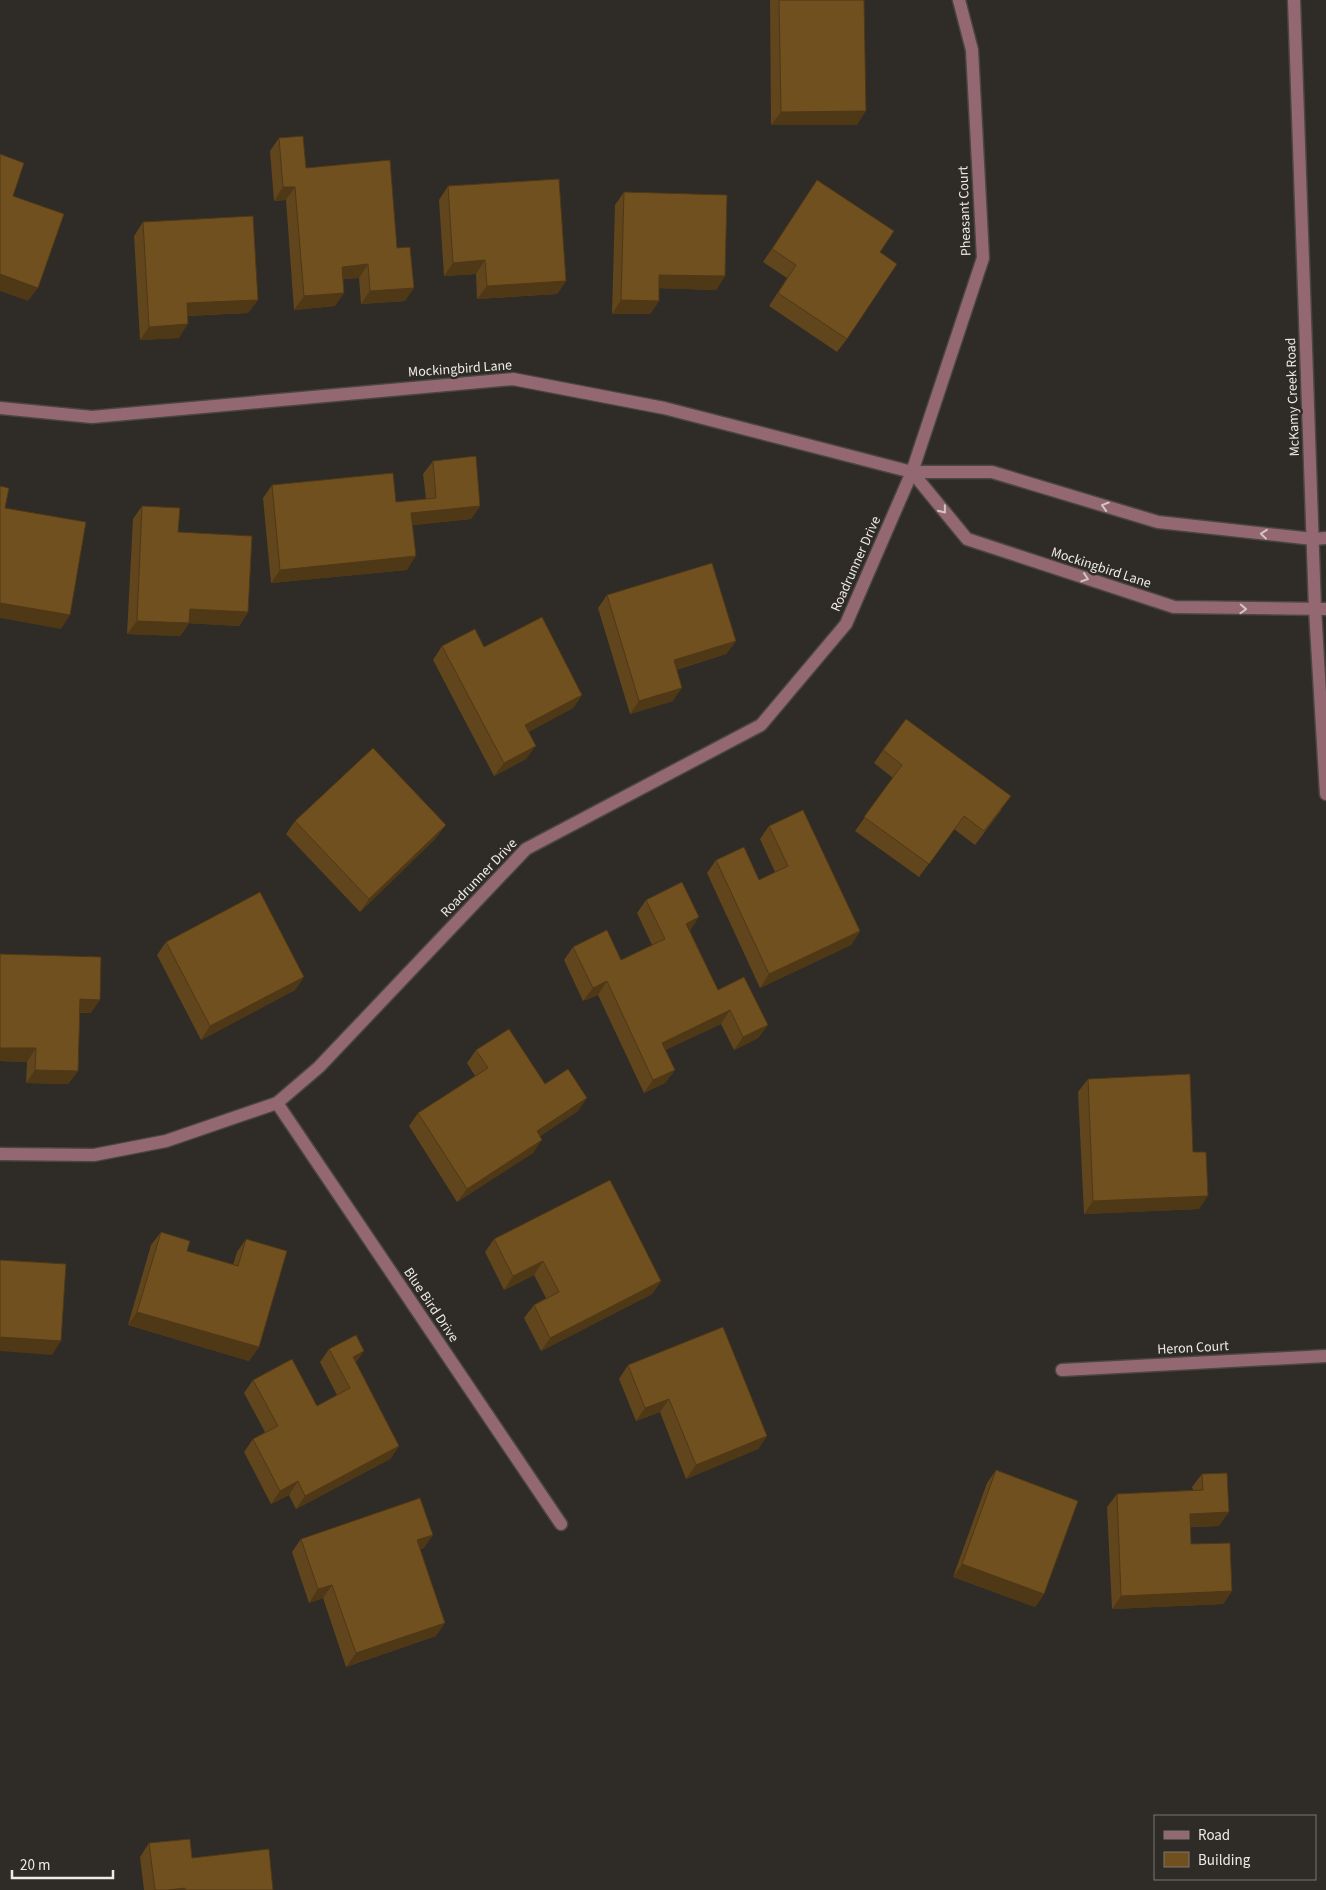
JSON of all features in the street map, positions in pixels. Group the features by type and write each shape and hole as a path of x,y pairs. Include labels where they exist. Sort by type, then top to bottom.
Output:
{"street":[{"name":"Pheasant Court","path":"912,472 983,258 972,50 959,0"},
{"name":"McKamy Creek Road","path":"1294,0 1312,539 1321,609 1326,794"},
{"name":"Mockingbird Lane","path":"0,408 92,417 513,378 664,408 912,472 992,472 1158,522 1312,539 1326,538"},
{"name":"Mockingbird Lane","path":"912,472 967,539 1174,607 1321,609"},
{"name":"Roadrunner Drive","path":"0,1154 94,1155 166,1141 277,1103 318,1066 526,849 761,725 846,624 912,472"},
{"name":"Blue Bird Drive","path":"277,1103 561,1524"},
{"name":"Heron Court","path":"1062,1370 1326,1356"}],"building":[{"path":"779,0 864,0 866,111 781,112"},
{"path":"303,136 306,168 390,160 397,248 410,247 414,288 370,291 368,264 342,267 344,293 304,296 295,187 283,187 279,138"},
{"path":"0,154 24,163 13,196 64,214 38,288 0,274"},
{"path":"559,179 566,281 487,286 485,260 453,263 448,186"},
{"path":"817,180 894,231 880,252 897,264 847,339 778,293 796,265 772,249"},
{"path":"624,192 727,195 725,276 659,275 659,301 621,300"},
{"path":"253,216 258,300 187,303 188,324 149,327 143,222"},
{"path":"476,456 480,506 411,513 416,556 280,570 272,485 393,473 396,502 436,498 433,461"},
{"path":"0,486 9,488 5,508 86,522 70,615 0,603"},
{"path":"142,506 180,508 178,532 252,536 248,612 190,609 189,623 137,621"},
{"path":"712,563 736,641 674,660 682,688 639,701 607,595"},
{"path":"542,617 582,695 525,725 536,746 504,763 442,646 475,629 484,647"},
{"path":"906,719 1011,796 984,831 964,816 929,864 864,817 902,765 883,750"},
{"path":"373,748 446,825 369,899 295,821"},
{"path":"803,810 860,931 769,974 716,860 744,847 759,880 788,866 769,826"},
{"path":"682,882 699,917 686,924 718,990 744,977 768,1025 743,1037 730,1010 662,1043 675,1070 653,1080 607,981 593,988 573,947 607,930 621,960 665,939 646,900"},
{"path":"260,892 304,977 210,1026 166,942"},
{"path":"0,954 101,957 100,1000 80,999 78,1071 35,1070 36,1048 0,1048"},
{"path":"509,1029 545,1084 568,1069 587,1098 537,1131 542,1140 467,1189 418,1113 488,1068 476,1050"},
{"path":"1190,1074 1193,1152 1206,1152 1208,1196 1093,1201 1088,1079"},
{"path":"610,1180 661,1281 550,1338 534,1305 559,1292 543,1261 513,1276 494,1239"},
{"path":"161,1232 190,1241 187,1251 238,1266 246,1239 287,1251 259,1347 137,1312"},
{"path":"0,1260 66,1264 61,1341 0,1337"},
{"path":"723,1327 767,1436 696,1465 669,1399 645,1408 628,1365"},
{"path":"356,1335 364,1351 353,1357 399,1446 305,1496 298,1481 280,1491 253,1439 278,1426 253,1380 292,1359 317,1406 350,1388 329,1349"},
{"path":"996,1470 1078,1501 1044,1594 962,1564"},
{"path":"1227,1473 1229,1512 1190,1514 1191,1544 1230,1543 1232,1591 1121,1596 1117,1494 1203,1490 1202,1474"},
{"path":"420,1498 433,1535 417,1540 445,1623 356,1653 332,1585 318,1589 301,1539"},
{"path":"190,1839 192,1858 269,1849 273,1890 185,1890 185,1888 155,1890 149,1843"}]}
